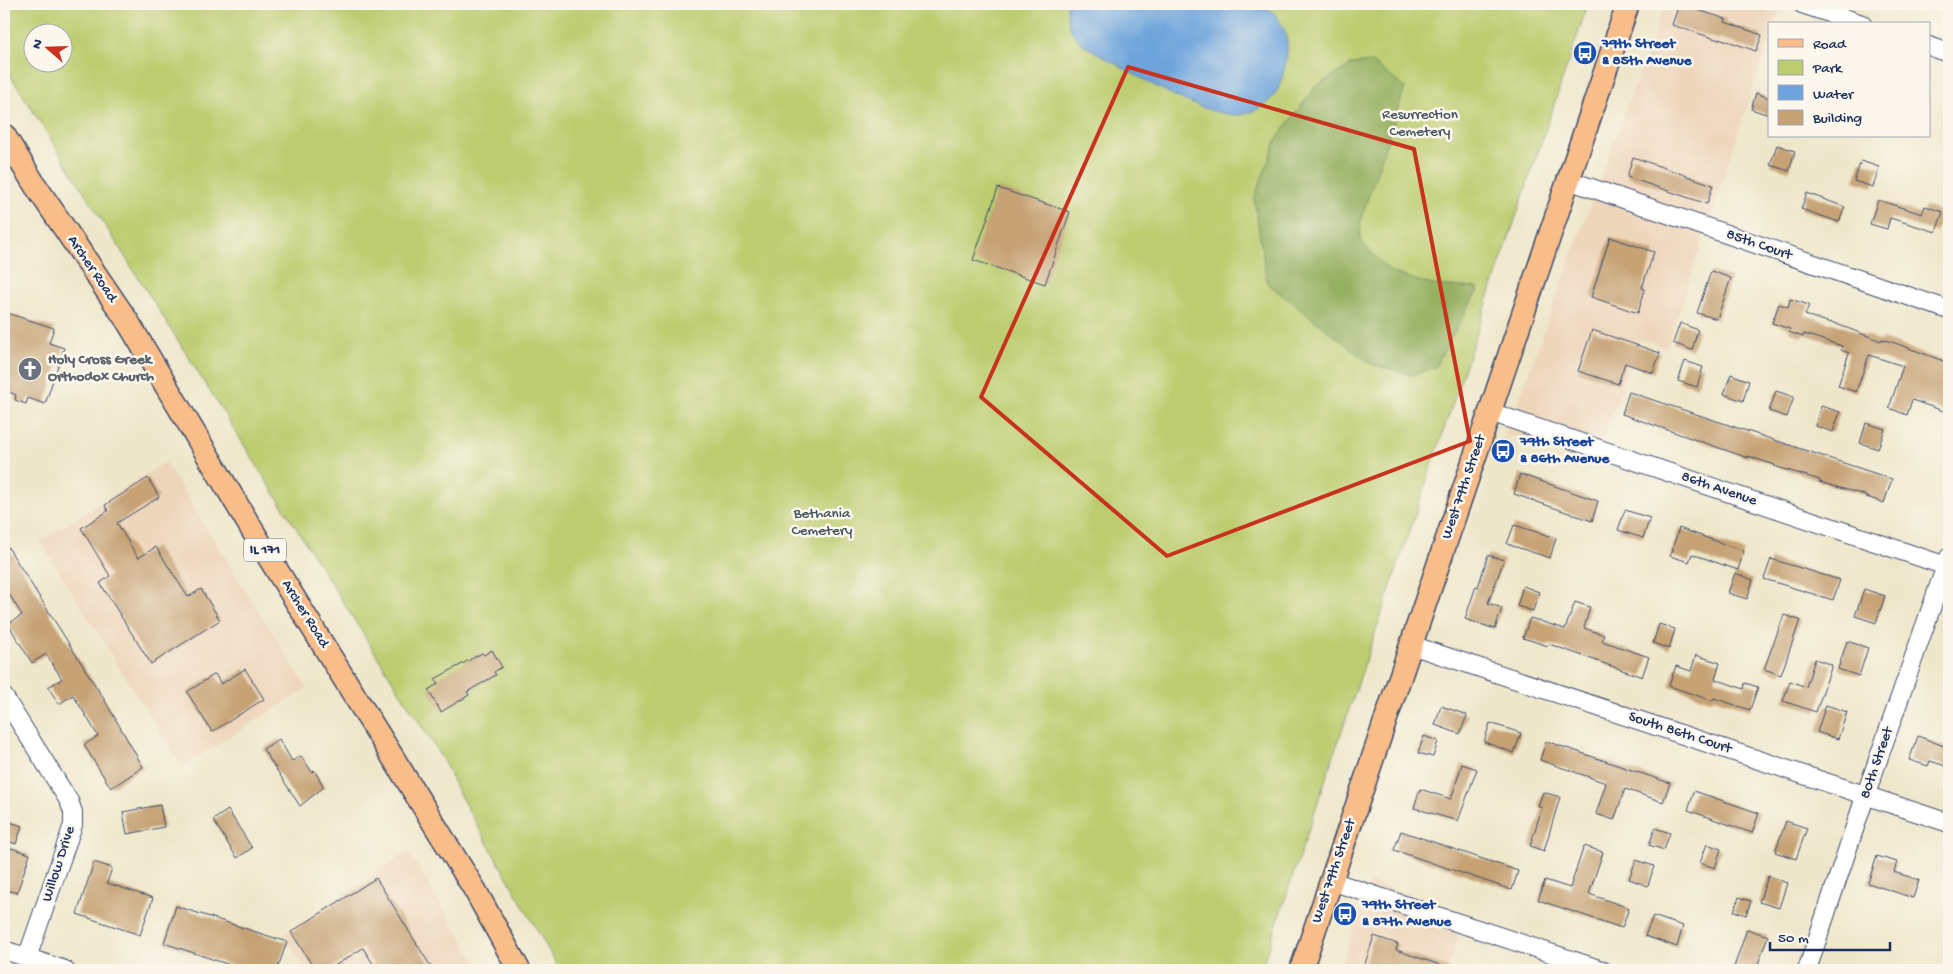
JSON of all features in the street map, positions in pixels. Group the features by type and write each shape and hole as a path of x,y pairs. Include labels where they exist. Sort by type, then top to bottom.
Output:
{"main road":[{"name":"West 79th Street","path":"1301,970 1628,4"},
{"name":"Archer Road","path":"4,135 34,184 128,322 260,543 475,890 519,970"}],"street":[{"path":"1802,4 1856,22"},
{"path":"1930,46 1949,53"},
{"name":"85th Court","path":"1568,180 1949,310"},
{"name":"86th Avenue","path":"1490,412 1948,563"},
{"name":"80th Street","path":"1807,970 1866,794 1948,563"},
{"name":"South 86th Court","path":"1411,645 1949,823"},
{"name":"Willow Drive","path":"4,697 69,801 73,812 73,825 27,958"},
{"path":"1331,881 1602,970"},
{"path":"4,950 58,969"}],"highlighted area":[{"path":"1128,67 1414,149 1470,441 1167,556 981,397"}],"shaded area":[{"path":"1665,4 1796,4 1793,12 1780,8 1776,22 1768,22 1768,43 1667,348 1639,339 1596,460 1526,435 1508,437 1502,444"},
{"path":"165,462 307,688 182,767 40,541"},
{"path":"408,851 481,970 307,970 284,934"},
{"path":"1370,882 1466,913 1447,970 1340,970"}],"green space":[{"name":"Bethania Cemetery","path":"4,4 1588,4 1261,970 560,970 457,790 444,762 4,65"},
{"path":"1372,62 1405,88 1361,219 1360,241 1391,272 1432,285 1479,288 1435,367 1413,375 1371,364 1267,283 1254,198 1277,139 1315,87 1352,64"}],"water":[{"path":"1067,4 1264,4 1276,15 1286,36 1287,52 1279,86 1268,102 1246,114 1220,113 1200,107 1138,77 1085,46 1070,28"}],"building":[{"path":"1679,4 1726,19 1725,22 1762,35 1756,51 1672,25"},
{"path":"1756,93 1768,98 1768,115 1751,109"},
{"path":"1777,145 1795,151 1789,171 1770,165"},
{"path":"1633,157 1713,185 1707,204 1627,177"},
{"path":"1861,161 1879,167 1873,187 1854,181"},
{"path":"998,188 1070,212 1045,284 973,260"},
{"path":"1807,193 1845,207 1839,222 1801,209"},
{"path":"1878,200 1922,214 1925,206 1943,212 1936,232 1890,218 1887,229 1870,224"},
{"path":"1610,237 1654,252 1642,288 1645,289 1638,313 1591,297"},
{"path":"1711,271 1731,278 1717,319 1697,313"},
{"path":"1790,299 1809,305 1805,315 1831,322 1881,341 1882,339 1895,343 1949,363 1949,413 1912,400 1907,415 1889,408 1903,366 1869,355 1856,392 1838,386 1849,353 1841,350 1842,346 1804,334 1803,337 1789,332 1790,329 1772,323 1779,304 1788,307"},
{"name":"Holy Cross Greek Orthodox Church","path":"4,312 54,328 49,343 64,348 45,404 28,398 26,404 15,400 16,395 4,390"},
{"path":"1680,323 1698,330 1692,350 1673,343"},
{"path":"1592,330 1660,353 1653,373 1625,363 1618,384 1578,371"},
{"path":"1685,361 1703,367 1697,387 1678,381"},
{"path":"1731,374 1749,381 1743,401 1724,394"},
{"path":"1776,391 1794,397 1787,417 1769,411"},
{"path":"1629,392 1892,479 1884,503 1622,414"},
{"path":"1821,406 1840,412 1833,432 1815,426"},
{"path":"1866,423 1885,429 1878,449 1860,443"},
{"path":"1520,474 1598,501 1592,521 1514,494"},
{"path":"148,478 159,497 117,523 138,558 156,547 188,597 201,589 220,620 151,664 100,583 110,576 81,528 108,511 105,505"},
{"path":"1625,510 1650,518 1643,538 1618,530"},
{"path":"1514,525 1556,538 1550,558 1507,544"},
{"path":"1679,528 1744,551 1738,570 1692,554 1689,562 1670,556"},
{"path":"4,541 104,699 143,767 111,788 84,745 98,736 73,695 59,704 48,687 62,679 46,654 32,663 8,624 22,615 4,586"},
{"path":"1488,555 1504,560 1488,603 1502,608 1495,629 1465,619"},
{"path":"1771,559 1840,580 1833,600 1764,579"},
{"path":"1735,573 1753,580 1747,599 1728,593"},
{"path":"1523,586 1539,592 1533,611 1517,606"},
{"path":"1864,589 1885,596 1876,623 1855,616"},
{"path":"1575,602 1590,607 1584,628 1604,635 1602,641 1649,657 1642,677 1549,644 1548,646 1523,638 1530,618 1565,629"},
{"path":"1784,615 1800,620 1781,675 1764,669"},
{"path":"1659,624 1675,629 1669,649 1653,643"},
{"path":"1847,641 1868,648 1859,676 1838,669"},
{"path":"492,650 502,667 494,672 496,675 467,692 469,695 441,712 428,690 438,684 435,679 482,653 484,655"},
{"path":"1696,655 1720,663 1715,679 1744,689 1745,683 1758,687 1750,710 1714,698 1713,701 1669,686 1676,666 1691,671"},
{"path":"1815,659 1832,665 1816,712 1783,701 1790,681 1806,687"},
{"path":"245,669 264,699 212,732 187,692 215,674 221,684"},
{"path":"1826,705 1847,712 1838,739 1817,732"},
{"path":"1441,706 1467,715 1460,734 1435,725"},
{"path":"1490,723 1521,733 1514,753 1484,742"},
{"path":"1424,736 1438,741 1433,757 1418,753"},
{"path":"1918,736 1949,748 1949,767 1930,761 1928,766 1909,760"},
{"path":"279,739 292,761 301,756 312,772 314,770 324,787 300,806 263,749"},
{"path":"1546,741 1670,783 1663,802 1625,789 1614,820 1596,814 1606,783 1540,760"},
{"path":"1462,764 1477,769 1458,821 1414,808 1420,789 1451,799"},
{"path":"1694,791 1759,813 1752,833 1688,810"},
{"path":"1543,792 1560,797 1544,851 1530,846 1542,808 1538,806"},
{"path":"160,805 164,827 127,834 123,812"},
{"path":"228,810 252,848 237,858 213,820"},
{"path":"4,820 22,826 16,844 4,840"},
{"path":"1786,821 1807,828 1796,859 1775,852"},
{"path":"1655,828 1670,833 1664,850 1649,845"},
{"path":"1401,831 1518,871 1512,890 1394,850"},
{"path":"1707,844 1721,849 1715,868 1700,863"},
{"path":"1584,846 1603,852 1589,894 1629,908 1622,928 1538,900 1545,880 1570,888"},
{"path":"11,848 30,854 17,893 4,889 4,869"},
{"path":"1877,856 1897,862 1894,872 1919,880 1913,898 1868,883"},
{"path":"1636,860 1654,866 1648,886 1629,879"},
{"path":"94,862 112,868 107,883 153,898 140,935 77,914"},
{"path":"1768,876 1787,883 1779,908 1759,902"},
{"path":"376,878 433,970 377,970 363,948 328,970 315,970 291,932"},
{"path":"1739,897 1751,901 1746,915 1734,911"},
{"path":"176,906 287,942 277,970 245,970 164,943"},
{"path":"1653,916 1683,926 1677,947 1645,936"},
{"path":"1747,929 1768,936 1756,970 1733,970"},
{"path":"1374,936 1398,944 1396,950 1449,968 1448,970 1363,970"}],"place":[{"name":"79th Street & 85th Avenue","path":"1585,53"},
{"name":"Holy Cross Greek Orthodox Church","path":"30,369"},
{"name":"79th Street & 86th Avenue","path":"1503,451"},
{"name":"79th Street & 87th Avenue","path":"1345,914"}],"park label":[{"name":"Resurrection Cemetery","path":"1420,124"}]}
